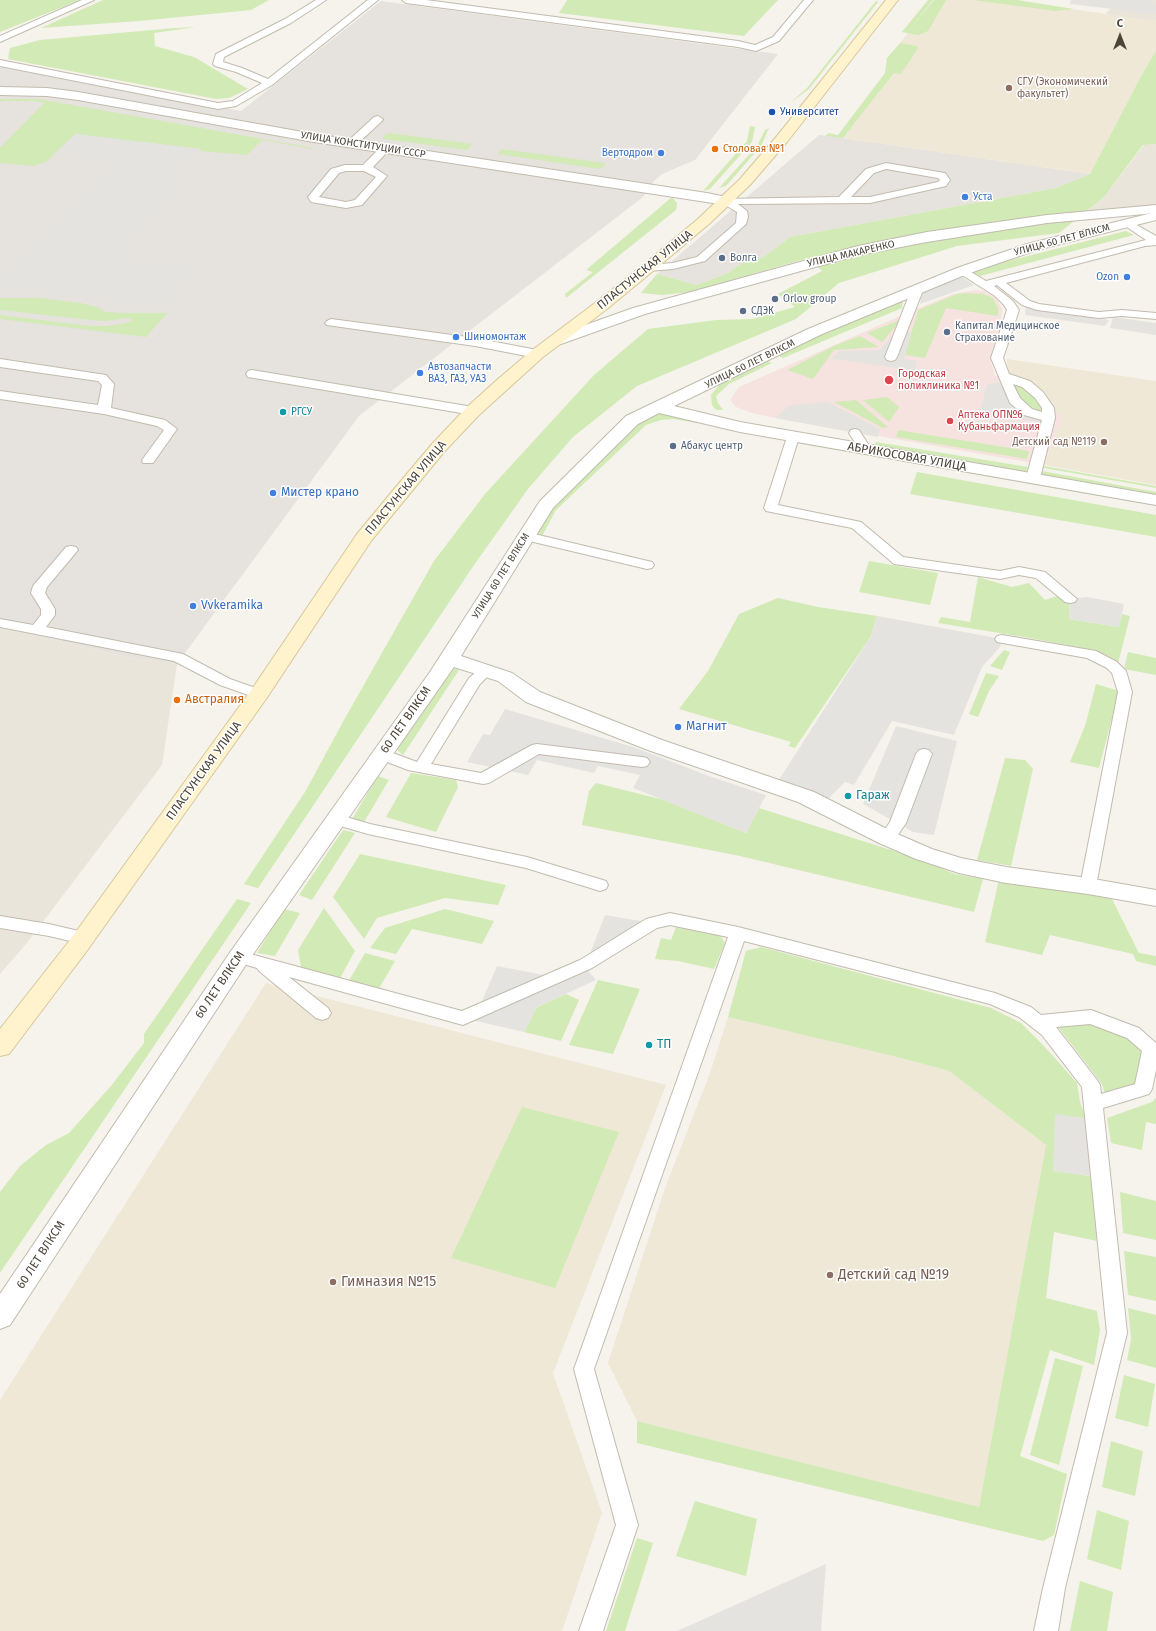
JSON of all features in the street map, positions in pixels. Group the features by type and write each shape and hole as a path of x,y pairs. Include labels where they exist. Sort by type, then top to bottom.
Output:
{"main road":[{"name":"ПЛАСТУНСКАЯ УЛИЦА","path":"0,1047 83,938 259,694 364,538 406,486 473,411 538,354 648,268 726,201 745,182 782,139 892,0"}],"street":[{"name":"УЛИЦА КОНСТИТУЦИИ СССР","path":"0,91 47,92 78,96 351,144 726,201"},
{"name":"УЛИЦА МАКАРЕНКО","path":"555,341 639,311 792,268 926,237 1047,219 1156,209"},
{"name":"УЛИЦА 60 ЛЕТ ВЛКСМ","path":"449,659 546,505 632,420 814,332 962,271 1032,247 1156,216"},
{"name":"АБРИКОСОВАЯ УЛИЦА","path":"658,408 714,422 793,437 1156,500"},
{"path":"449,659 505,677 533,697 655,745 806,797 887,838 924,854 958,865 1006,875 1088,886 1156,898"},
{"name":"60 ЛЕТ ВЛКСМ","path":"0,1317 250,960 336,819 449,659"}],"lane":[{"path":"0,38 90,0"},
{"path":"268,83 239,70 218,64 219,56 288,21 322,0"},
{"path":"0,63 218,106 236,104 268,83 374,0"},
{"path":"406,0 738,44 756,48 776,39 809,0"},
{"path":"351,144 378,119"},
{"path":"366,168 382,176 358,203 346,205 315,200 313,197 335,172 345,168 366,168 385,149"},
{"path":"726,201 842,201 870,200 942,184 945,180 941,175 886,166 870,171 842,201"},
{"path":"648,268 673,266 701,259 741,224 743,217 742,211 726,201"},
{"path":"1128,223 1156,242"},
{"path":"985,285 1145,243 1156,242"},
{"path":"962,271 999,294 1009,303 1013,310 997,358 1014,400 1028,412 1049,418"},
{"path":"997,282 1026,303 1037,307 1099,315 1122,314 1156,316"},
{"path":"891,357 917,290"},
{"path":"331,323 481,342 538,354"},
{"path":"0,363 102,378 108,384 104,410"},
{"path":"252,374 473,411"},
{"path":"1004,376 1026,384 1039,395 1048,408 1049,418 1032,478"},
{"path":"0,396 104,410 161,423 171,429 148,460"},
{"path":"855,433 865,450"},
{"path":"793,437 771,508 856,526 899,561 1000,576 1019,571 1040,575 1070,599"},
{"path":"526,536 647,565"},
{"path":"36,630 48,615 48,609 38,593 40,586 71,550"},
{"path":"0,623 178,657 225,682 259,694"},
{"path":"1002,638 1091,654 1112,665 1119,671 1125,692 1088,886"},
{"path":"421,768 474,681 486,671"},
{"path":"382,754 408,765 483,779 537,749 642,762"},
{"path":"887,838 898,823 924,754"},
{"path":"336,819 368,829 527,863 600,885"},
{"path":"250,960 463,1018 586,964 652,923 670,919 738,933 995,999 1025,1012 1048,1030 1091,1085 1117,1333 1054,1588 1046,1631"},
{"path":"1,923 49,930 83,938"},
{"path":"591,1631 627,1525 584,1369 738,933"},
{"path":"250,960 322,1013"},
{"path":"1038,1022 1091,1017 1133,1034 1150,1048 1143,1089 1093,1104"}],"shaded area":[{"name":"СГУ (Экономичекий факультет)","path":"934,0 1007,0 1156,21 1156,51 1141,76 1090,174 843,138 894,73 906,47 900,43"},
{"path":"1071,0 1152,0 1156,6 1156,12 1155,14 1070,4"},
{"path":"1119,0 1156,0 1156,21 1109,15 1106,13"},
{"path":"381,1 778,54 695,160 662,174 653,182 643,197 359,416 177,664 127,657 0,627 0,67 241,111"},
{"path":"75,134 201,149 174,179 192,181 123,257 202,267 166,310 0,288 0,276 113,163 53,155"},
{"path":"819,135 1090,174 1056,188 790,237 762,258 746,260 728,273 697,285 657,274"},
{"path":"1156,144 1156,205 1087,211 1104,197 1144,145"},
{"path":"956,273 974,285 920,304 923,288"},
{"name":"Городская поликлиника №1","path":"975,290 984,291 995,297 1002,308 1001,322 990,359 995,376 1008,373 1032,383 1053,404 1061,420 1044,465 775,418 752,413 736,407 730,400 739,387 909,312 953,294"},
{"path":"1026,303 1099,315 1109,321 1105,326 1025,315"},
{"path":"1113,317 1156,323 1156,335 1110,328"},
{"path":"897,331 911,332 904,359 917,361 915,371 832,359 839,351 879,350"},
{"name":"Детский сад №119","path":"1007,359 1156,381 1156,485 1044,465 1061,420 1008,373"},
{"path":"1006,382 1014,400 1049,418 1047,424 980,412 987,384"},
{"path":"828,402 880,429 878,437 775,418 790,405"},
{"path":"1087,597 1124,604 1119,627 1069,619 1070,599"},
{"path":"877,616 1002,639 1000,647 982,667 954,735 892,721 854,785 845,782 822,805 775,786 871,636"},
{"path":"0,627 127,657 177,664 162,765 26,944 0,974"},
{"path":"505,709 633,747 709,776 766,795 746,833 633,788 640,775 598,766 594,773 537,760 528,775 467,762 483,734 490,735"},
{"path":"896,726 957,741 934,835 913,832 863,804"},
{"path":"605,915 652,923 586,964"},
{"path":"583,965 596,980 537,1007 524,1032 463,1018 477,1013 497,966 554,977"},
{"name":"Гимназия №15","path":"266,983 666,1085 553,1373 602,1513 562,1631 0,1631 0,1400"},
{"name":"Детский сад №19","path":"728,1017 901,1058 949,1071 1046,1145 979,1507 637,1421 608,1363 665,1188 710,1073"},
{"path":"1055,1114 1086,1118 1091,1176 1053,1171"},
{"path":"826,1564 821,1631 676,1631 693,1624"}],"green space":[{"path":"0,0 80,0 0,32"},
{"path":"103,0 269,0 251,10 139,21 41,28"},
{"path":"567,0 778,0 744,36 559,13"},
{"path":"928,0 933,0 907,33 902,32"},
{"path":"934,0 946,0 928,31 918,35 907,33"},
{"path":"973,0 1017,0 1074,9 1055,11"},
{"path":"876,1 878,2 809,89 790,103 807,88"},
{"path":"196,27 154,33 155,46 194,57 248,89 229,98 216,99 8,59 10,48 40,40"},
{"path":"900,43 917,46 918,48 901,74 894,73 843,138 825,136 829,133 838,135 885,73 887,58"},
{"path":"1156,51 1156,144 1143,145 1104,197 1059,233 957,246 839,283 796,319 637,386 573,437 528,489 474,565 258,888 244,884 305,792 434,561 485,494 594,375 648,329 716,320 752,319 795,307 778,294 822,271 808,258 690,292 662,295 641,293 657,274 697,285 728,273 746,260 762,258 790,237 1056,188 1090,174 1141,76"},
{"path":"0,99 39,99 313,148 262,140 247,155 200,151 201,149 75,134 47,161 34,166 0,163 0,148 44,103 36,101 0,101"},
{"path":"750,126 755,127 752,142 710,189 703,191 747,141"},
{"path":"769,128 761,146 726,186 719,188 757,146 765,130"},
{"path":"390,133 472,144 467,150 384,139 383,137"},
{"path":"502,149 604,163 605,165 600,169 497,154"},
{"path":"672,197 677,203 676,210 566,298 565,294 593,272 586,270"},
{"path":"1126,231 1134,235 980,276 969,271"},
{"path":"957,294 983,294 993,298 998,308 998,316 946,308 925,358 905,355 918,310"},
{"path":"0,298 39,298 80,303 97,307 106,312 167,313 146,337 0,319 0,315 89,326 109,326 126,323 132,320 128,318 105,321 91,320 0,310"},
{"path":"903,301 902,308 783,358 777,355 819,335"},
{"path":"902,319 882,342 867,333"},
{"path":"860,336 879,347 834,350 813,379 787,370 836,345"},
{"path":"764,360 772,363 729,384 716,396 718,403 723,410 716,410 712,405 711,395 721,383"},
{"path":"1009,382 1022,385 1037,398 1044,407 1044,413 1032,410 1018,399"},
{"path":"887,397 899,407 889,422 863,400"},
{"path":"856,400 888,427 883,428 834,402"},
{"path":"666,412 699,420 698,423 673,419 661,420 646,425 556,510 542,536 534,534 551,506 643,419"},
{"path":"898,430 1029,451 1027,459 896,437"},
{"path":"797,439 1156,502 1156,506 796,443"},
{"path":"876,442 1028,467 1025,474 874,446"},
{"path":"1044,466 1156,486 1156,488 1044,468"},
{"path":"1042,471 1156,492 1156,498 1040,477"},
{"path":"917,472 1156,515 1156,537 910,494"},
{"path":"869,561 938,573 930,605 859,592"},
{"path":"978,577 1012,587 1029,583 1045,600 1064,594 1070,599 1069,619 1119,627 1122,614 1130,616 1118,664 1093,650 938,623 941,617 970,622"},
{"path":"778,598 818,607 877,616 871,636 795,748 788,746 791,742 679,709 708,671 739,614"},
{"path":"1004,650 1010,652 1002,670 990,666"},
{"path":"1128,652 1156,658 1156,675 1124,669"},
{"path":"451,668 459,670 403,755 396,749"},
{"path":"986,673 999,676 989,691 978,717 969,714"},
{"path":"1096,684 1119,691 1099,768 1070,762 1085,726"},
{"path":"1005,758 1025,760 1033,769 1011,866 977,860"},
{"path":"411,773 456,780 458,787 436,832 386,817"},
{"path":"378,776 389,780 364,822 352,819"},
{"path":"596,783 664,800 746,833 759,808 916,858 955,874 983,879 974,912 740,856 582,825 589,791"},
{"path":"343,830 355,833 312,900 299,895"},
{"path":"360,854 506,885 498,905 445,898 377,918 364,939 333,897"},
{"path":"999,879 1111,897 1139,953 1156,956 1156,966 1136,961 1133,954 1050,935 1042,955 985,942"},
{"path":"237,899 251,903 0,1273 0,1192 20,1166 46,1145 69,1133 111,1086 144,1043 144,1034"},
{"path":"324,908 355,951 340,978 301,967 298,950"},
{"path":"284,909 300,913 275,956 257,953"},
{"path":"445,909 494,921 482,944 412,929 396,954 370,948 385,928"},
{"path":"676,927 721,936 725,943 714,969 678,961 655,959 661,938 671,940"},
{"path":"761,947 991,1008 1021,1023 1077,1083 1080,1102 1086,1118 1053,1171 1091,1176 1097,1241 1054,1232 1046,1298 1097,1311 1100,1330 1094,1365 1050,1350 1020,1456 1067,1474 1054,1535 1043,1541 637,1443 637,1421 979,1507 1046,1145 949,1071 901,1058 728,1017 746,951"},
{"path":"365,953 395,961 378,990 347,984"},
{"path":"598,980 640,989 613,1054 569,1045"},
{"path":"566,994 579,1000 561,1041 524,1032 537,1007"},
{"path":"1089,1021 1129,1037 1141,1050 1138,1085 1105,1095 1102,1084 1056,1024"},
{"path":"1156,1098 1156,1124 1146,1122 1142,1150 1111,1143 1107,1118 1152,1102"},
{"path":"522,1107 619,1132 555,1288 451,1258"},
{"path":"1120,1192 1156,1201 1156,1240 1123,1233"},
{"path":"1124,1251 1156,1257 1156,1301 1128,1295"},
{"path":"1128,1308 1156,1315 1156,1368 1127,1360 1131,1339"},
{"path":"1055,1358 1083,1366 1059,1465 1030,1455"},
{"path":"1124,1375 1155,1384 1148,1427 1115,1418"},
{"path":"1111,1441 1143,1451 1135,1496 1102,1487"},
{"path":"695,1501 757,1519 746,1576 676,1556"},
{"path":"1097,1510 1129,1521 1121,1570 1087,1559"},
{"path":"637,1538 653,1543 625,1631 606,1631"},
{"path":"1080,1581 1113,1592 1107,1631 1070,1631"}],"place":[{"name":"СГУ (Экономичекий факультет)","path":"1009,88"},
{"name":"Университет","path":"772,112"},
{"name":"Столовая №1","path":"715,149"},
{"name":"Вертодром","path":"661,153"},
{"name":"Уста","path":"965,197"},
{"name":"Волга","path":"722,258"},
{"name":"Ozon","path":"1127,277"},
{"name":"Orlov group","path":"775,299"},
{"name":"СДЭК","path":"743,311"},
{"name":"Капитал Медицинское Страхование","path":"947,332"},
{"name":"Шиномонтаж","path":"456,337"},
{"name":"Автозапчасти ВАЗ, ГАЗ, УАЗ","path":"420,373"},
{"name":"Городская поликлиника №1","path":"889,380"},
{"name":"РГСУ","path":"283,412"},
{"name":"Аптека ОП№6 Кубаньфармация","path":"950,421"},
{"name":"Детский сад №119","path":"1104,442"},
{"name":"Абакус центр","path":"673,446"},
{"name":"Мистер крано","path":"273,493"},
{"name":"Vvkeramika","path":"193,606"},
{"name":"Австралия","path":"177,700"},
{"name":"Магнит","path":"678,727"},
{"name":"Гараж","path":"848,796"},
{"name":"ТП","path":"649,1045"},
{"name":"Детский сад №19","path":"830,1275"},
{"name":"Гимназия №15","path":"333,1282"}]}
